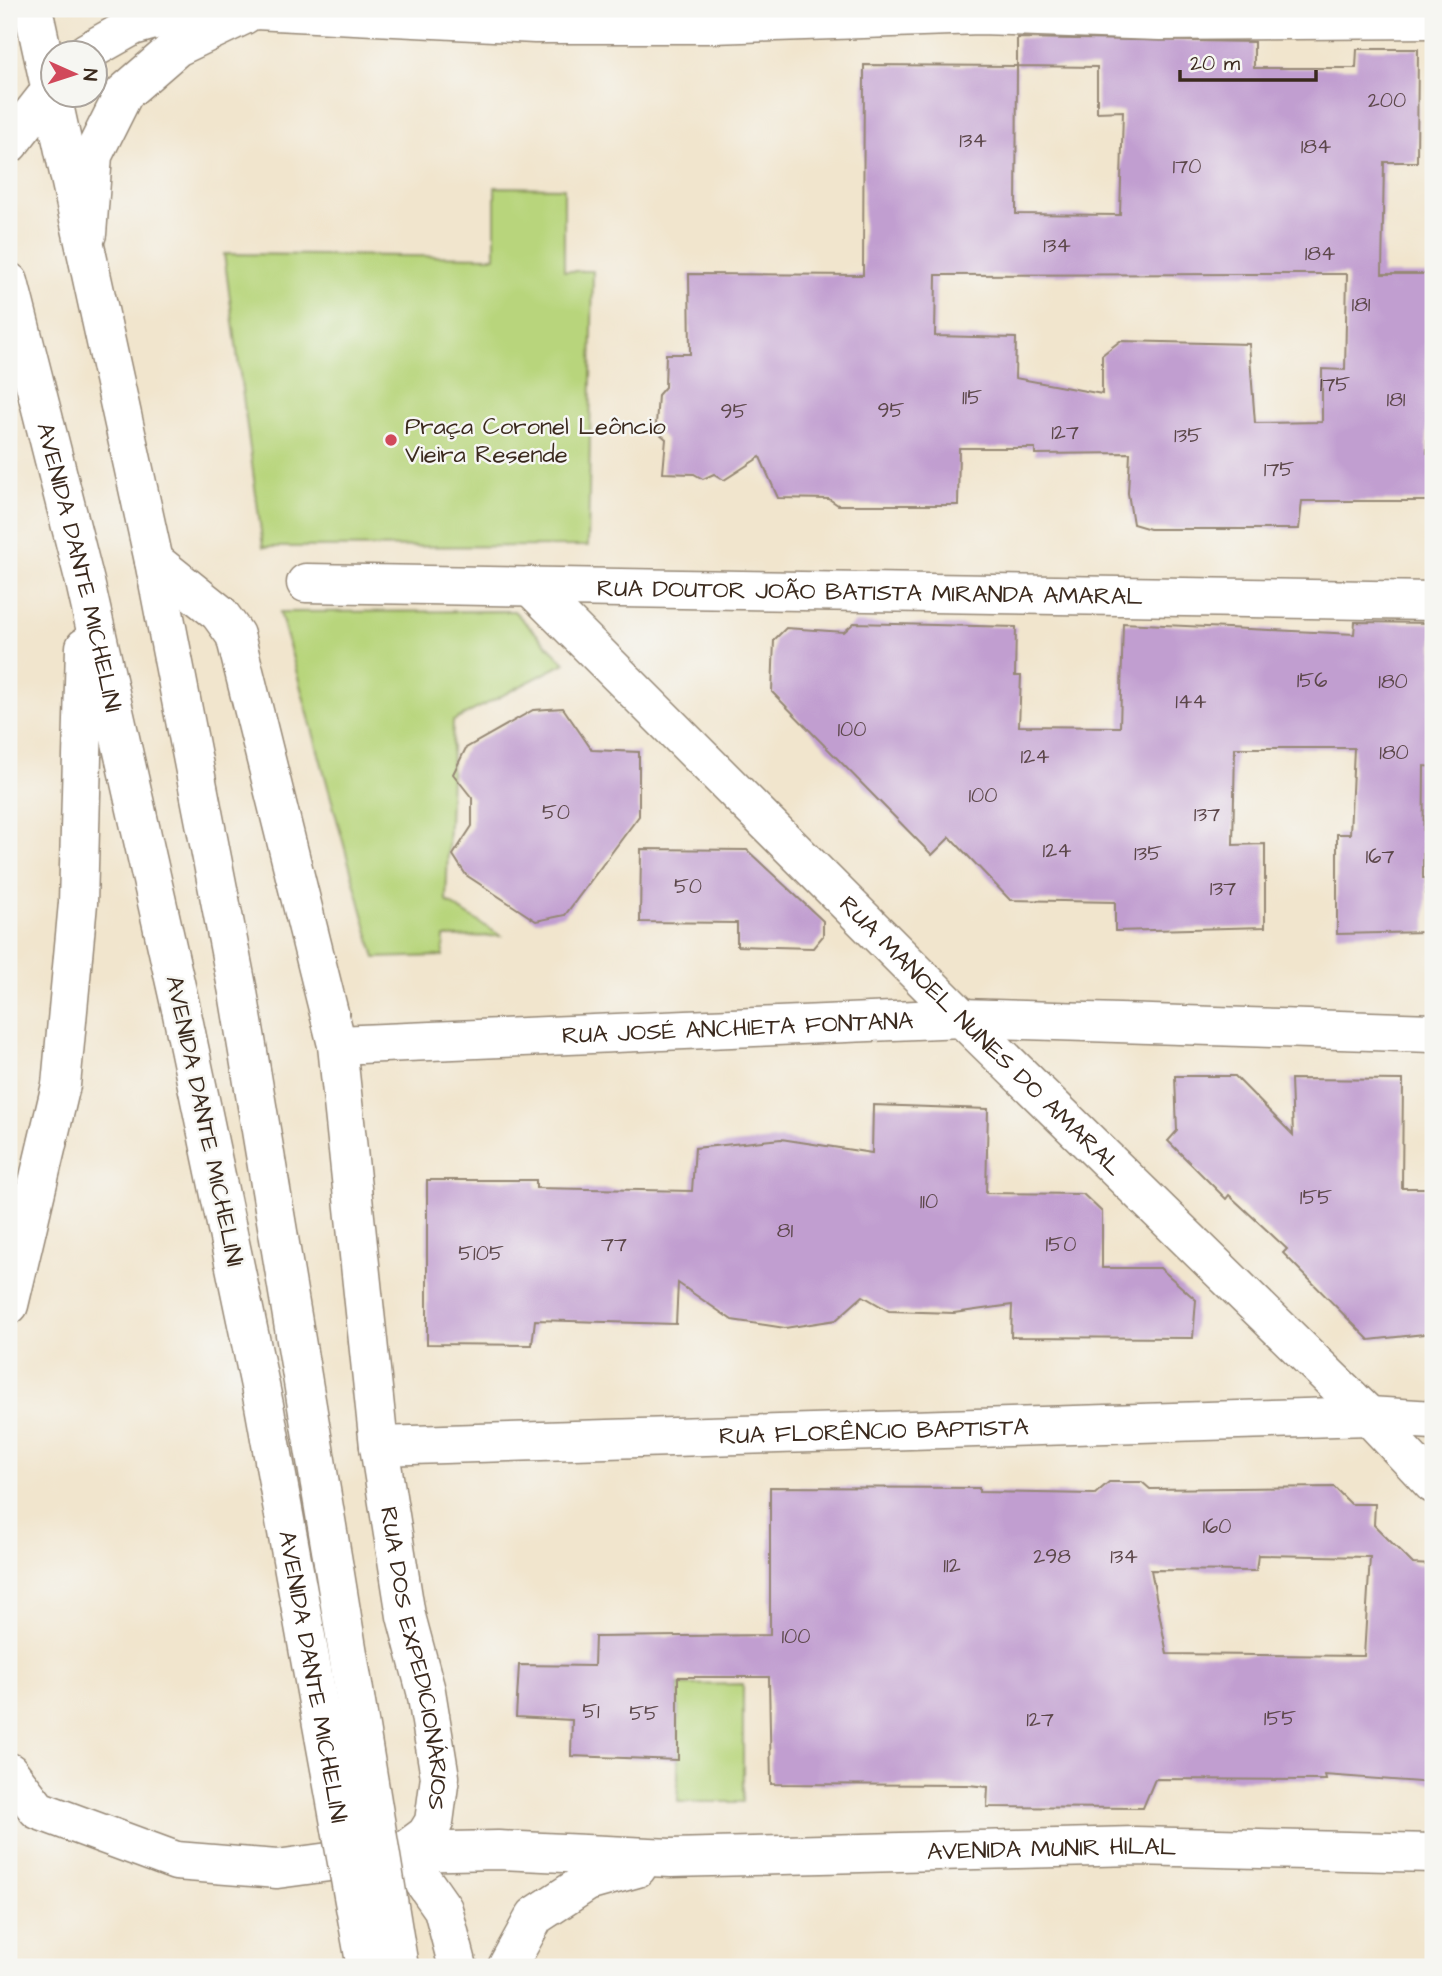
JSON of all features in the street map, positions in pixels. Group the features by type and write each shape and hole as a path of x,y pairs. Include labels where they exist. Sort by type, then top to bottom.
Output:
{"street":[{"name":"AVENIDA DANTE MICHELINI","path":"33,9 39,38"},
{"path":"108,40 133,26 173,10 542,16 713,24 980,15 1160,21 1433,19"},
{"path":"86,253 93,155 124,93 177,47 255,10"},
{"path":"9,144 38,107"},
{"name":"AVENIDA DANTE MICHELINI","path":"55,108 154,561 238,992 399,1967"},
{"name":"AVENIDA DANTE MICHELINI","path":"9,282 85,582 181,1009 264,1405 366,1967"},
{"path":"154,561 219,613 235,635 337,1045 379,1446"},
{"path":"9,1305 61,1085 78,903 85,582"},
{"name":"RUA DOUTOR JOÃO BATISTA MIRANDA AMARAL","path":"306,583 1433,601"},
{"name":"RUA MANOEL NUNES DO AMARAL","path":"530,586 962,1018 1369,1416 1433,1484"},
{"name":"RUA JOSÉ ANCHIETA FONTANA","path":"337,1045 962,1018 1433,1033"},
{"name":"RUA FLORÊNCIO BAPTISTA","path":"379,1446 1369,1416 1433,1420"},
{"name":"RUA DOS EXPEDICIONÁRIOS","path":"379,1446 406,1616 426,1691 440,1776 434,1822 426,1835 403,1852"},
{"name":"AVENIDA MUNIR HILAL","path":"9,1772 38,1810 176,1861 277,1869 403,1852 498,1850 671,1858 1135,1846 1433,1853"},
{"path":"403,1852 443,1909 458,1967"},
{"name":"AVENIDA MUNIR HILAL","path":"507,1967 535,1916 587,1881 671,1858"}],"green space":[{"path":"495,187 564,188 564,271 593,271 588,546 263,547 224,254 495,257"},
{"path":"514,611 565,663 453,721 446,901 501,936 444,937 443,956 375,958 280,612"},
{"path":"743,1684 743,1802 678,1802 678,1685"}],"building":[{"path":"1017,38 1254,42 1254,68 1356,68 1357,49 1418,49 1417,162 1384,162 1382,274 1433,274 1433,310 1427,310 1427,453 1433,453 1433,501 1302,501 1299,529 1150,529 1133,524 1128,493 1130,453 1035,454 1035,448 959,448 958,505 838,505 829,499 778,498 760,457 724,480 714,474 703,479 694,474 663,473 666,439 659,433 660,426 656,425 658,395 665,387 666,354 690,354 689,274 863,275 864,65 1017,66","holes":["1017,66 1097,67 1097,112 1123,111 1120,215 1016,214","1347,274 1345,370 1322,369 1322,422 1255,423 1249,344 1120,341 1102,355 1102,394 1015,378 1016,338 935,336 936,275"]},
{"path":"1355,622 1433,623 1433,767 1424,766 1423,878 1426,878 1426,932 1337,934 1337,834 1350,834 1354,748 1235,748 1233,845 1265,844 1265,927 1115,931 1115,902 1010,900 950,837 932,855 772,692 774,640 786,628 844,632 854,623 1016,627 1015,676 1021,676 1019,726 1120,727 1123,623 1354,634"},
{"path":"563,708 592,750 639,752 639,816 565,915 536,921 466,875 453,855 472,826 472,798 453,774 466,748 533,710"},
{"path":"641,849 747,850 823,921 823,936 813,948 737,946 737,923 640,922"},
{"path":"1175,1076 1235,1076 1293,1135 1291,1079 1403,1080 1402,1188 1433,1188 1433,1333 1369,1340 1283,1253 1287,1249 1229,1195 1226,1199 1168,1141 1177,1131"},
{"path":"873,1105 988,1109 986,1193 1083,1194 1102,1212 1102,1268 1160,1268 1196,1300 1193,1338 1011,1337 1012,1305 954,1313 889,1311 863,1296 836,1320 785,1328 732,1320 678,1283 676,1324 535,1320 532,1345 427,1344 427,1180 536,1180 536,1188 692,1191 695,1148 781,1139 872,1153"},
{"path":"1109,1482 1142,1482 1150,1489 1334,1487 1351,1504 1375,1504 1374,1525 1413,1564 1433,1565 1433,1783 1325,1775 1326,1780 1155,1779 1143,1808 987,1807 988,1787 968,1785 771,1784 769,1677 678,1677 678,1760 571,1756 572,1720 516,1717 519,1665 594,1666 595,1637 770,1635 770,1487 979,1488 979,1492 1095,1494","holes":["1258,1555 1370,1557 1364,1656 1167,1654 1151,1570 1256,1571"]}],"place":[{"name":"Praça Coronel Leôncio Vieira Resende","path":"391,440"}]}
